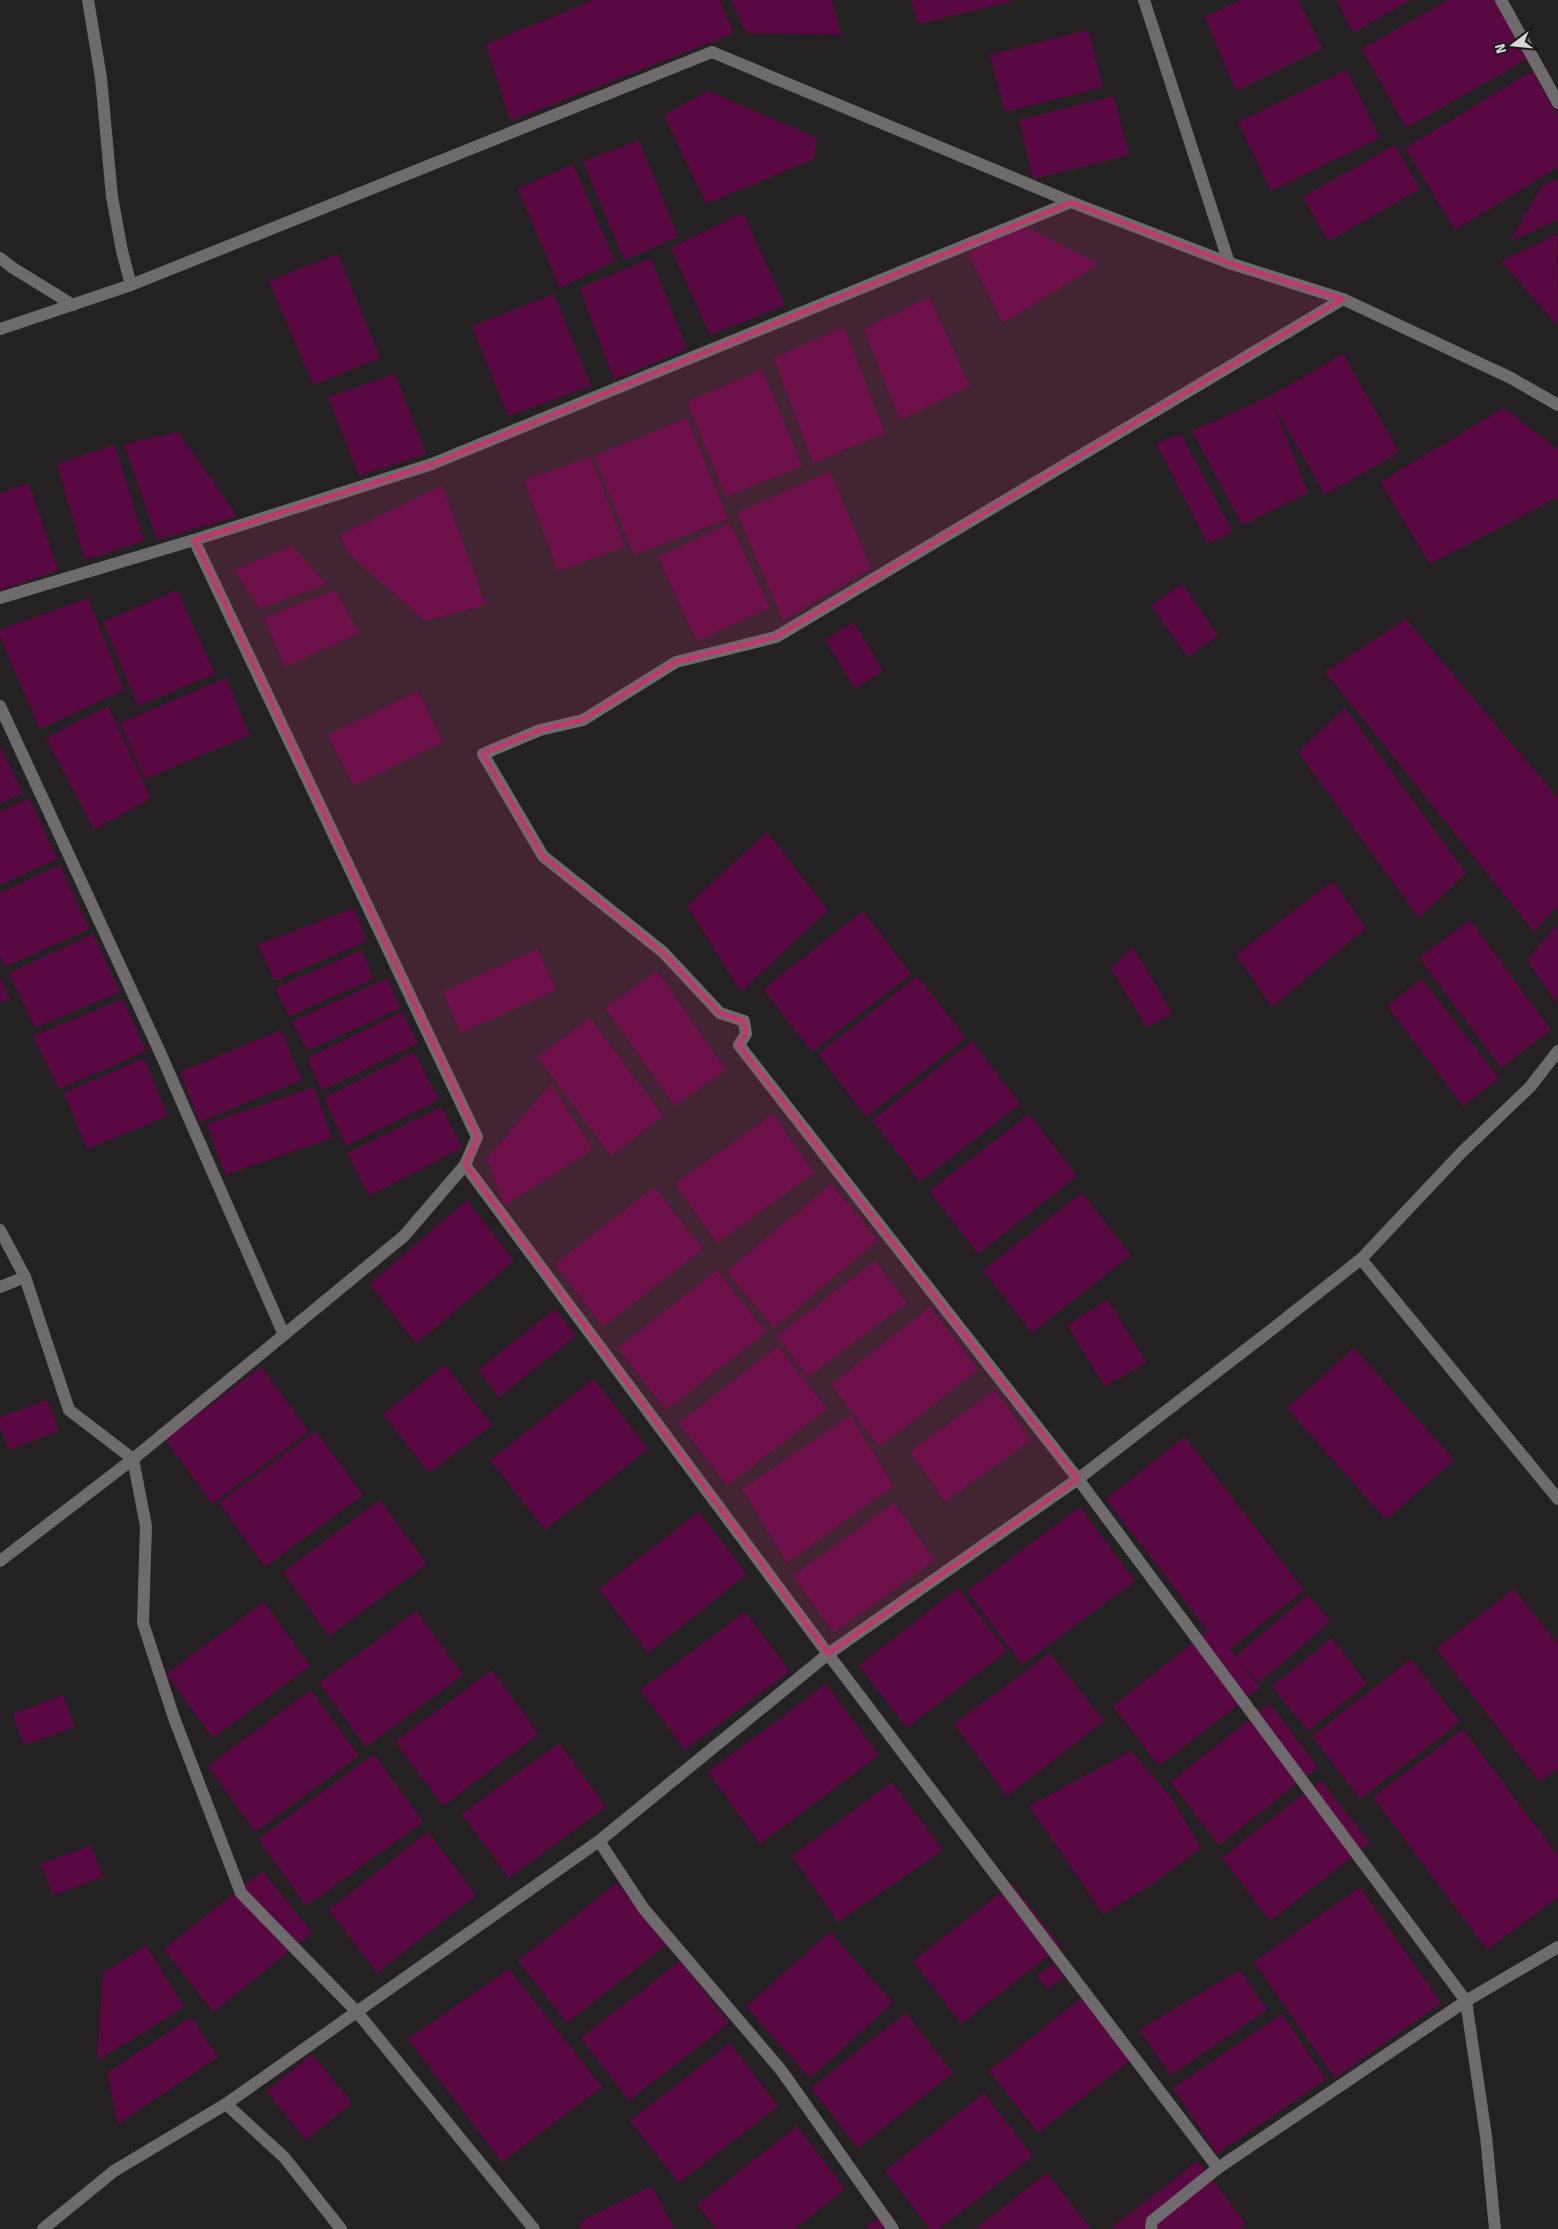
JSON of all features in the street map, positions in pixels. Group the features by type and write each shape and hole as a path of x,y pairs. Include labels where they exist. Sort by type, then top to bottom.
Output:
{"street":[{"path":"88,0 101,78 112,197 122,251 131,285"},
{"path":"1144,0 1229,262"},
{"path":"1501,0 1558,103"},
{"path":"0,329 131,285 712,52 1071,202 1229,262 1343,299 1511,378 1558,405"},
{"path":"0,598 194,540 432,464 1071,202"},
{"path":"0,258 13,268 73,304"},
{"path":"1343,299 776,637 676,662 583,720 540,730 484,754 543,856 663,952 720,1014 744,1022 746,1034 739,1045 1078,1479 1466,2001 1486,2136 1495,2229"},
{"path":"0,1561 133,1459 404,1236 465,1165 477,1137 194,540"},
{"path":"0,706 159,1050 284,1335"},
{"path":"43,2229 114,2171 226,2104 599,1841 828,1654 1078,1479 1361,1259 1462,1152 1530,1087 1558,1051"},
{"path":"465,1165 828,1654 1218,2168"},
{"path":"0,1230 25,1277 69,1410 133,1459 146,1526 143,1623 174,1718 241,1893 357,2012 534,2229"},
{"path":"1361,1259 1558,1499"},
{"path":"0,1286 25,1277"},
{"path":"599,1841 644,1909 781,2070 893,2229"},
{"path":"1150,2229 1152,2221 1218,2168 1466,2001 1558,1947"},
{"path":"226,2104 284,2157 340,2229"}],"highlighted area":[{"path":"1071,202 1229,263 1343,299 776,637 676,662 583,720 540,730 483,754 543,856 663,952 720,1013 744,1021 746,1034 739,1045 1078,1479 828,1654 465,1165 477,1137 194,540 432,464"}],"building":[{"path":"594,0 720,0 734,33 510,121 486,44"},
{"path":"731,0 832,0 841,35 746,33"},
{"path":"911,0 1012,0 1012,1 918,24"},
{"path":"1240,0 1298,0 1322,48 1236,91 1205,17"},
{"path":"1337,0 1410,0 1353,33"},
{"path":"1448,0 1502,0 1532,56 1406,128 1362,49"},
{"path":"1088,30 1103,87 1005,112 990,55"},
{"path":"1347,70 1380,138 1271,191 1238,122"},
{"path":"1532,71 1558,116 1558,167 1455,230 1405,148"},
{"path":"708,91 817,138 814,159 706,204 664,115"},
{"path":"1114,96 1129,155 1033,179 1019,120"},
{"path":"639,140 678,237 624,260 583,162"},
{"path":"1395,145 1420,189 1328,241 1303,197"},
{"path":"573,164 615,261 560,288 518,189"},
{"path":"1558,179 1558,220 1510,241 1542,186"},
{"path":"743,213 785,305 710,335 671,248"},
{"path":"1023,226 1099,264 1003,323 968,253"},
{"path":"1558,234 1557,250 1558,326 1501,261"},
{"path":"338,254 380,358 313,385 269,281"},
{"path":"651,258 687,349 614,380 580,288"},
{"path":"554,294 591,386 508,416 472,326"},
{"path":"929,297 970,386 900,420 864,329"},
{"path":"844,327 885,433 813,463 774,358"},
{"path":"1343,354 1399,452 1325,495 1274,406 1308,493 1242,525 1192,431 1270,396"},
{"path":"762,369 802,466 726,497 687,402"},
{"path":"395,374 426,454 359,476 328,397"},
{"path":"1504,408 1558,450 1558,497 1430,564 1380,482"},
{"path":"687,418 728,519 634,555 594,456"},
{"path":"178,432 237,516 157,540 124,444"},
{"path":"1181,434 1233,532 1208,544 1156,443"},
{"path":"115,445 144,541 85,560 57,464"},
{"path":"591,457 625,547 558,571 524,480"},
{"path":"830,471 871,568 783,621 737,513"},
{"path":"29,483 58,570 0,590 0,493"},
{"path":"442,486 486,605 425,621 348,553 340,535"},
{"path":"730,523 770,608 697,641 658,557"},
{"path":"292,546 327,584 260,609 234,570"},
{"path":"1182,584 1218,635 1188,657 1151,606"},
{"path":"177,590 215,674 138,706 103,622"},
{"path":"335,590 359,633 285,667 264,618"},
{"path":"88,598 124,690 40,729 0,637 0,630"},
{"path":"1406,619 1558,798 1558,905 1534,932 1325,672"},
{"path":"854,622 883,671 855,689 825,640"},
{"path":"226,678 250,735 145,779 120,723"},
{"path":"418,691 443,742 354,786 328,735"},
{"path":"108,706 151,798 94,830 46,738"},
{"path":"1345,708 1466,873 1419,918 1298,752"},
{"path":"0,746 23,793 0,804"},
{"path":"29,798 57,859 0,885 0,812"},
{"path":"767,832 828,910 741,992 687,906"},
{"path":"60,865 89,929 5,967 0,956 0,893"},
{"path":"1333,881 1366,928 1272,1007 1236,955"},
{"path":"354,908 367,941 275,981 258,945"},
{"path":"863,911 911,974 812,1052 763,989"},
{"path":"1470,920 1551,1030 1501,1068 1419,958"},
{"path":"1558,924 1558,1005 1527,960"},
{"path":"93,934 120,992 35,1028 9,973"},
{"path":"1133,947 1172,1013 1147,1028 1111,969"},
{"path":"537,949 556,990 461,1033 443,992"},
{"path":"362,950 373,979 289,1016 275,988"},
{"path":"657,971 726,1070 675,1106 605,1008"},
{"path":"917,976 966,1038 866,1117 818,1054"},
{"path":"0,977 10,999 0,1003"},
{"path":"388,978 400,1008 307,1051 292,1021"},
{"path":"1422,979 1499,1078 1463,1106 1387,1006"},
{"path":"123,999 146,1051 59,1089 33,1036"},
{"path":"402,1012 418,1043 322,1091 307,1058"},
{"path":"590,1018 663,1116 611,1156 537,1057"},
{"path":"281,1030 302,1080 200,1122 180,1072"},
{"path":"972,1041 1020,1104 920,1182 872,1120"},
{"path":"414,1052 439,1100 346,1146 324,1098"},
{"path":"144,1058 168,1116 87,1149 64,1093"},
{"path":"551,1084 593,1149 504,1206 487,1158"},
{"path":"314,1087 332,1138 225,1175 207,1124"},
{"path":"442,1107 462,1148 369,1196 347,1153"},
{"path":"773,1114 814,1173 717,1243 675,1184"},
{"path":"1029,1114 1077,1176 978,1254 929,1191"},
{"path":"831,1184 878,1240 774,1328 726,1272"},
{"path":"654,1187 703,1249 603,1327 555,1264"},
{"path":"1082,1193 1131,1255 1032,1333 983,1270"},
{"path":"467,1200 514,1261 416,1344 370,1284"},
{"path":"875,1261 907,1303 808,1377 777,1336"},
{"path":"717,1270 766,1332 666,1410 618,1348"},
{"path":"1108,1300 1146,1362 1105,1387 1067,1325"},
{"path":"930,1307 978,1370 879,1447 831,1385"},
{"path":"555,1309 576,1336 499,1397 478,1370"},
{"path":"778,1346 827,1409 727,1486 679,1423"},
{"path":"1354,1348 1454,1460 1386,1520 1287,1408"},
{"path":"445,1365 492,1425 429,1473 383,1414"},
{"path":"261,1367 309,1431 212,1504 165,1439"},
{"path":"594,1379 648,1449 545,1530 490,1460"},
{"path":"995,1390 1031,1440 945,1502 910,1452"},
{"path":"47,1400 59,1431 9,1450 0,1427 0,1417"},
{"path":"851,1415 893,1486 787,1563 742,1489"},
{"path":"316,1431 363,1495 265,1567 219,1503"},
{"path":"1185,1437 1304,1590 1230,1649 1236,1656 1308,1595 1331,1621 1259,1683 1239,1661 1260,1688 1159,1766 1113,1706 1208,1631 1106,1499"},
{"path":"380,1500 427,1564 329,1636 283,1572"},
{"path":"894,1503 935,1560 834,1633 793,1576"},
{"path":"1080,1507 1135,1581 1022,1665 967,1591"},
{"path":"699,1512 747,1574 648,1653 599,1589"},
{"path":"958,1588 1007,1651 907,1728 859,1666"},
{"path":"1514,1589 1558,1645 1558,1768 1540,1782 1436,1649"},
{"path":"264,1602 310,1666 213,1738 166,1674"},
{"path":"416,1611 463,1675 366,1747 319,1683"},
{"path":"745,1612 790,1671 685,1750 640,1690"},
{"path":"1332,1638 1367,1684 1308,1731 1272,1686"},
{"path":"1050,1653 1104,1721 1007,1796 954,1724"},
{"path":"1411,1659 1460,1722 1360,1799 1312,1736"},
{"path":"492,1670 539,1734 443,1806 395,1742"},
{"path":"826,1684 879,1755 760,1844 708,1772"},
{"path":"311,1690 359,1756 255,1832 208,1766"},
{"path":"63,1695 75,1727 24,1745 13,1714"},
{"path":"1270,1704 1318,1767 1219,1845 1170,1782"},
{"path":"1463,1729 1558,1856 1558,1897 1487,1950 1373,1797"},
{"path":"559,1743 606,1807 509,1878 462,1814"},
{"path":"1131,1751 1172,1799 1201,1848 1154,1883 1103,1914 1029,1806"},
{"path":"374,1754 423,1822 306,1906 258,1839"},
{"path":"1321,1780 1370,1843 1270,1921 1222,1858"},
{"path":"892,1782 943,1850 838,1922 792,1856"},
{"path":"428,1832 476,1895 377,1973 329,1910"},
{"path":"91,1845 103,1877 53,1895 41,1864"},
{"path":"263,1871 312,1933 213,2012 164,1949"},
{"path":"617,1883 666,1945 567,2023 518,1961"},
{"path":"1012,1884 1061,1946 961,2024 913,1961"},
{"path":"1360,1887 1441,2003 1335,2078 1254,1962"},
{"path":"830,1932 893,2003 810,2078 746,2007"},
{"path":"146,1945 184,2007 97,2061 103,1973"},
{"path":"680,1961 729,2023 629,2101 581,2038"},
{"path":"1054,1963 1064,1977 1048,1989 1037,1976"},
{"path":"509,1969 602,2087 502,2162 408,2039"},
{"path":"1240,1970 1267,2010 1171,2075 1139,2030"},
{"path":"1088,1993 1137,2055 1038,2133 989,2071"},
{"path":"906,2013 953,2073 858,2148 811,2088"},
{"path":"1282,2014 1326,2079 1217,2154 1173,2088"},
{"path":"191,2017 218,2057 118,2124 107,2073"},
{"path":"730,2043 778,2106 679,2183 630,2121"},
{"path":"312,2054 352,2103 306,2140 266,2091"},
{"path":"984,2093 1033,2156 939,2229 930,2229 885,2171"},
{"path":"797,2126 845,2189 795,2229 716,2229 697,2205"},
{"path":"1198,2161 1246,2224 1240,2229 1110,2229"},
{"path":"1047,2173 1091,2229 975,2229"},
{"path":"652,2186 674,2229 581,2229 578,2223"},
{"path":"881,2216 891,2229 865,2229"}]}
